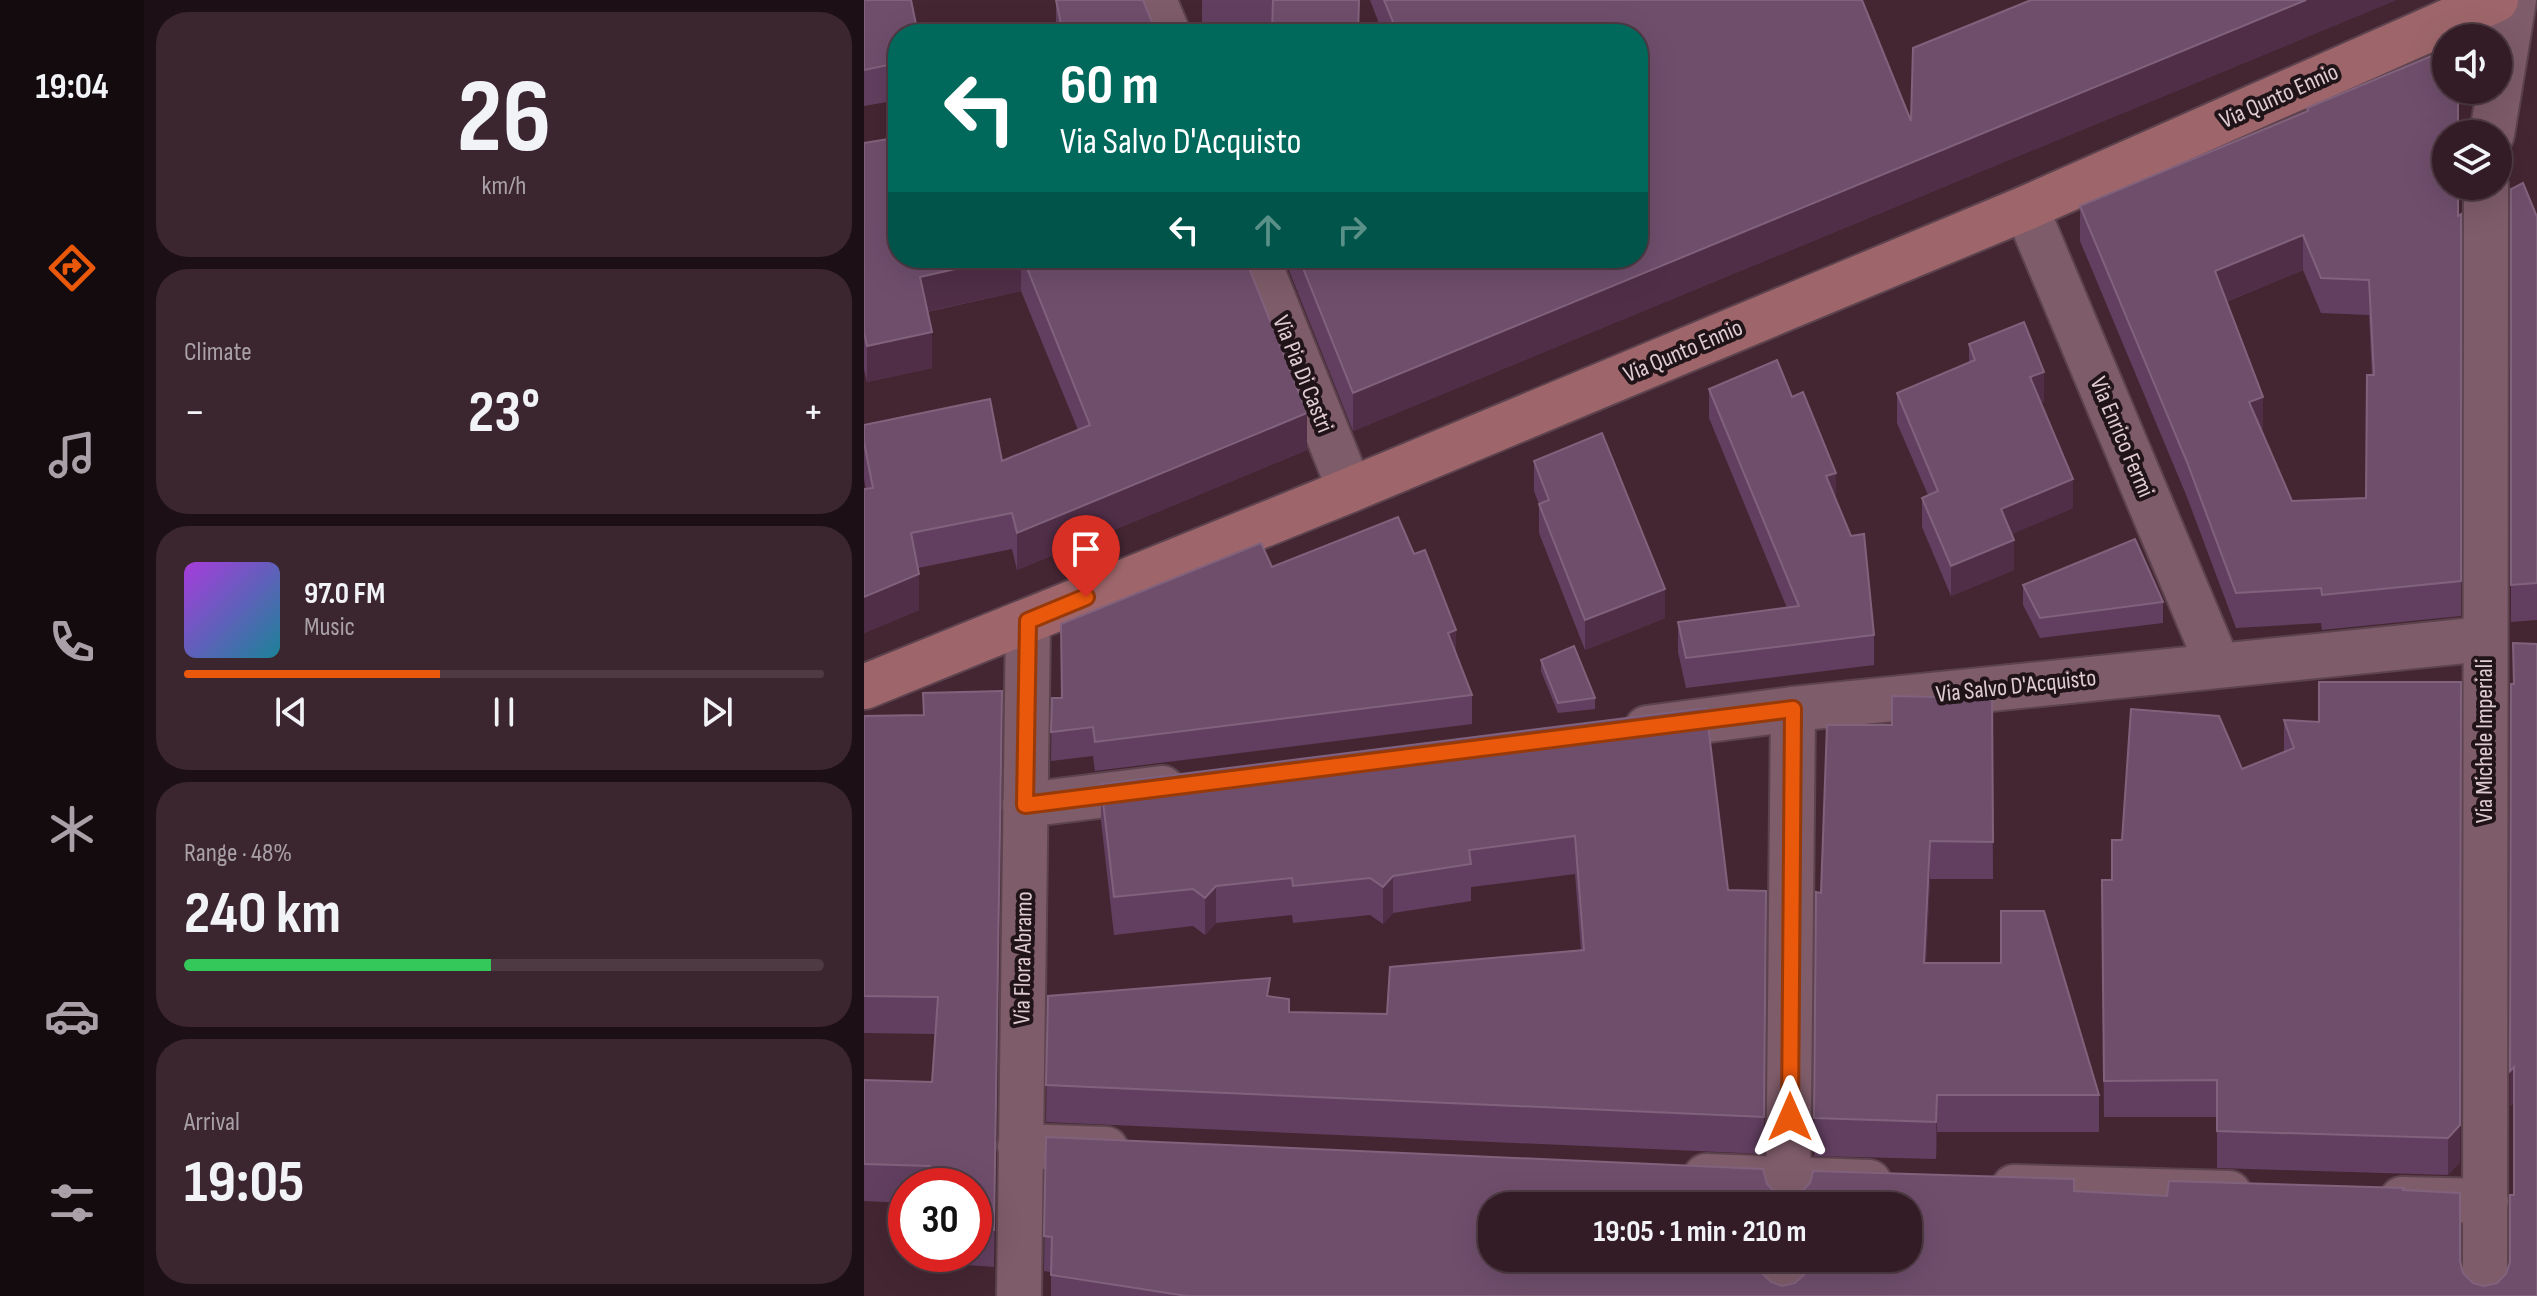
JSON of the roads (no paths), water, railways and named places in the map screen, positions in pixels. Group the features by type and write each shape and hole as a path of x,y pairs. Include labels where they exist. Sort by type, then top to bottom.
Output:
{"main road":[{"name":"Via Qunto Ennio","path":"864,687 1350,490 2026,208 2496,0"}],"street":[{"path":"1154,0 1164,24"},
{"path":"2517,0 2537,43"},
{"path":"2495,120 2517,0"},
{"name":"Via Michele Imperiali","path":"2485,1296 2486,200"},
{"name":"Via Enrico Fermi","path":"2026,208 2218,665"},
{"name":"Via Pia Di Castri","path":"1261,268 1350,490"},
{"name":"Via Flora Abramo","path":"1019,1296 1028,621"},
{"name":"Via Salvo D'Acquisto","path":"1605,733 1793,709 2484,639"},
{"path":"1789,1192 1793,709"},
{"path":"1025,805 1198,783"},
{"path":"1020,1146 1146,1151"},
{"path":"1664,1174 1782,1192"},
{"path":"1803,1192 1916,1184"},
{"path":"1979,1186 2264,1195"},
{"path":"2359,1197 2486,1201"},
{"path":"1784,1296 1785,1272"}]}
